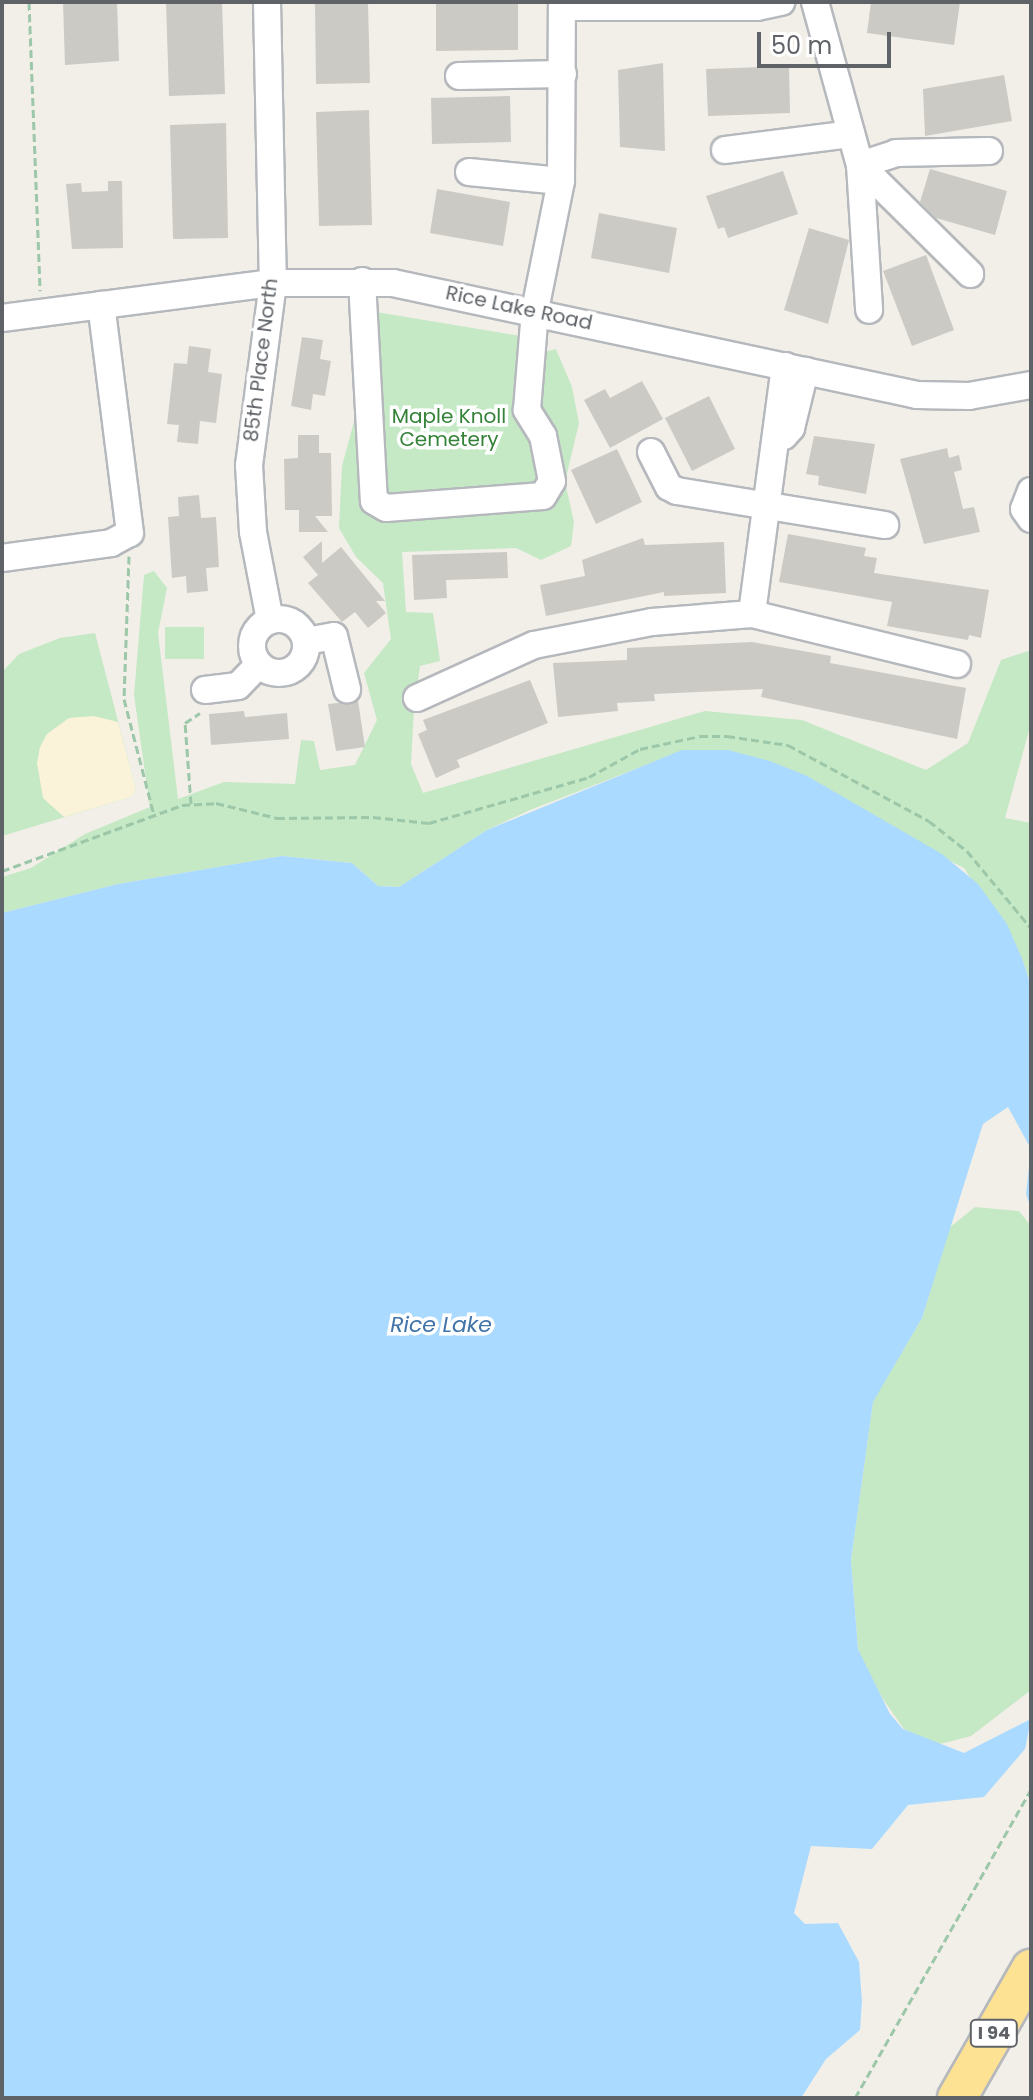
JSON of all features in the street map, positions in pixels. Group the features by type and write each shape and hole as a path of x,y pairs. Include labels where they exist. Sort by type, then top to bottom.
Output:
{"highway":[{"name":"I 94","path":"957,2098 1031,1969"}],"street":[{"name":"85th Place North","path":"267,2 273,283 249,465 253,532 270,620"},
{"path":"362,281 370,486 374,501 386,508 543,496 552,481 543,436 527,410 535,310 561,181 562,4 757,7 781,2"},
{"path":"815,2 860,165 869,310"},
{"path":"459,76 563,74"},
{"path":"725,150 851,134"},
{"path":"860,165 896,153 989,151"},
{"path":"860,165 970,274"},
{"path":"469,172 561,181"},
{"name":"Rice Lake Road","path":"2,318 273,283 362,281 422,287 942,397 1030,388"},
{"path":"2,558 127,538 131,529 101,305"},
{"path":"752,614 766,503 779,442 775,426 795,368"},
{"path":"651,452 669,487 677,491 766,503 885,525"},
{"path":"1031,491 1024,509 1031,519"},
{"path":"417,698 534,645 652,622 752,614 957,664"},
{"path":"270,620 294,623 306,641 302,661 289,672 270,672 259,664 252,642 270,620"},
{"path":"306,641 334,636 347,689"},
{"path":"202,702 238,686 259,664"}],"path":[{"path":"29,2 40,299"},
{"path":"127,538 124,699 154,815"},
{"path":"191,804 185,723 202,702"},
{"path":"2,871 191,804 216,803 277,818 373,817 429,823 589,777 640,749 700,736 766,740 813,755 929,821 967,851 1031,928"},
{"path":"855,2098 1031,1789"}],"green space":[{"name":"Maple Knoll Cemetery","path":"352,308 544,340 544,352 556,349 572,387 579,423 565,482 574,522 571,546 541,560 516,548 402,552 406,612 433,613 440,661 420,666 414,708 411,764 423,793 705,711 802,720 926,770 968,743 1001,660 1031,650 1031,723 1005,818 1031,823 1031,986 1023,961 964,868 728,750 682,751 530,810 487,830 399,887 378,886 352,863 282,856 118,884 2,913 2,877 31,868 85,834 150,807 134,695 144,575 154,571 167,588 158,633 178,799 224,782 295,784 301,740 314,741 320,770 355,765 377,720 364,673 391,639 383,583 356,557 339,528 342,466 355,418"},
{"path":"165,627 204,627 204,659 165,659"},
{"path":"95,633 136,790 131,797 2,836 2,672 19,654 60,638"},
{"path":"975,1207 1019,1211 1031,1226 1031,1690 971,1736 936,1745 904,1729 876,1689 858,1649 851,1560 873,1401 922,1318 949,1228"}],"sand":[{"path":"94,716 118,722 136,790 131,797 64,817 43,798 37,763 40,747 47,734 69,718"}],"water":[{"name":"Rice Lake","path":"682,750 728,750 770,761 807,776 942,854 978,884 1007,924 1023,961 1031,986 1031,1149 1008,1107 983,1124 922,1318 873,1402 851,1560 858,1649 890,1714 903,1729 964,1753 1031,1719 1025,1749 984,1797 908,1805 872,1849 811,1846 794,1913 805,1924 838,1923 859,1962 862,2001 860,2030 826,2059 801,2098 2,2098 2,913 118,884 282,856 352,863 378,886 399,887 487,830"},
{"path":"1031,1149 1031,1208 1026,1194"}],"building":[{"path":"63,2 117,2 119,61 65,65"},
{"path":"166,2 222,2 225,94 169,96"},
{"path":"315,2 368,2 370,83 316,84"},
{"path":"871,2 960,2 954,45 867,33"},
{"path":"518,3 518,50 436,51 436,4"},
{"path":"663,63 665,151 620,147 618,70"},
{"path":"789,66 790,113 708,116 706,69"},
{"path":"1004,75 1012,121 925,136 923,89"},
{"path":"510,96 511,142 432,144 431,98"},
{"path":"369,110 372,225 319,226 316,112"},
{"path":"226,123 228,238 173,239 170,125"},
{"path":"930,169 1007,191 995,235 936,218 920,202"},
{"path":"783,171 798,214 728,238 724,227 718,229 706,196"},
{"path":"108,181 122,181 123,248 72,249 66,184 81,183 82,192 108,191"},
{"path":"437,189 510,202 503,246 430,233"},
{"path":"599,213 677,228 669,273 591,258"},
{"path":"809,228 849,240 828,324 784,310"},
{"path":"926,255 954,330 912,346 883,271"},
{"path":"302,337 323,340 320,359 331,361 325,396 313,394 311,410 291,406"},
{"path":"189,346 211,349 208,372 222,374 216,423 200,421 198,444 177,442 179,425 167,424 174,363 187,364"},
{"path":"642,381 663,419 610,448 584,400 605,389 610,398"},
{"path":"709,396 735,449 692,471 665,418"},
{"path":"298,435 319,435 319,453 331,453 332,516 315,516 328,532 299,532 299,510 285,510 284,459 298,458"},
{"path":"814,436 875,444 866,494 818,485 819,476 806,474"},
{"path":"947,448 949,458 959,455 962,470 954,472 963,509 974,507 980,532 924,544 900,459"},
{"path":"617,449 642,502 596,524 571,470"},
{"path":"199,495 201,518 216,517 219,567 206,568 208,591 187,593 186,576 172,578 168,517 179,516 178,497"},
{"path":"788,534 866,548 864,556 877,558 874,573 989,590 981,638 969,635 968,640 887,626 892,602 779,582"},
{"path":"643,538 645,545 724,542 726,593 664,596 664,592 546,616 540,585 585,576 582,560"},
{"path":"322,541 322,563 341,547 385,601 376,601 386,613 368,628 355,612 342,622 308,583 318,575 303,557"},
{"path":"507,552 508,578 446,580 447,598 414,600 412,555"},
{"path":"752,642 831,656 830,663 966,688 957,739 761,697 763,689 654,694 655,701 617,703 618,711 558,717 553,663 627,660 627,648"},
{"path":"530,680 548,723 457,760 460,767 436,778 418,734 427,730 423,720"},
{"path":"358,701 365,747 336,751 328,704"},
{"path":"244,711 245,717 287,713 289,739 211,745 209,714"}]}
